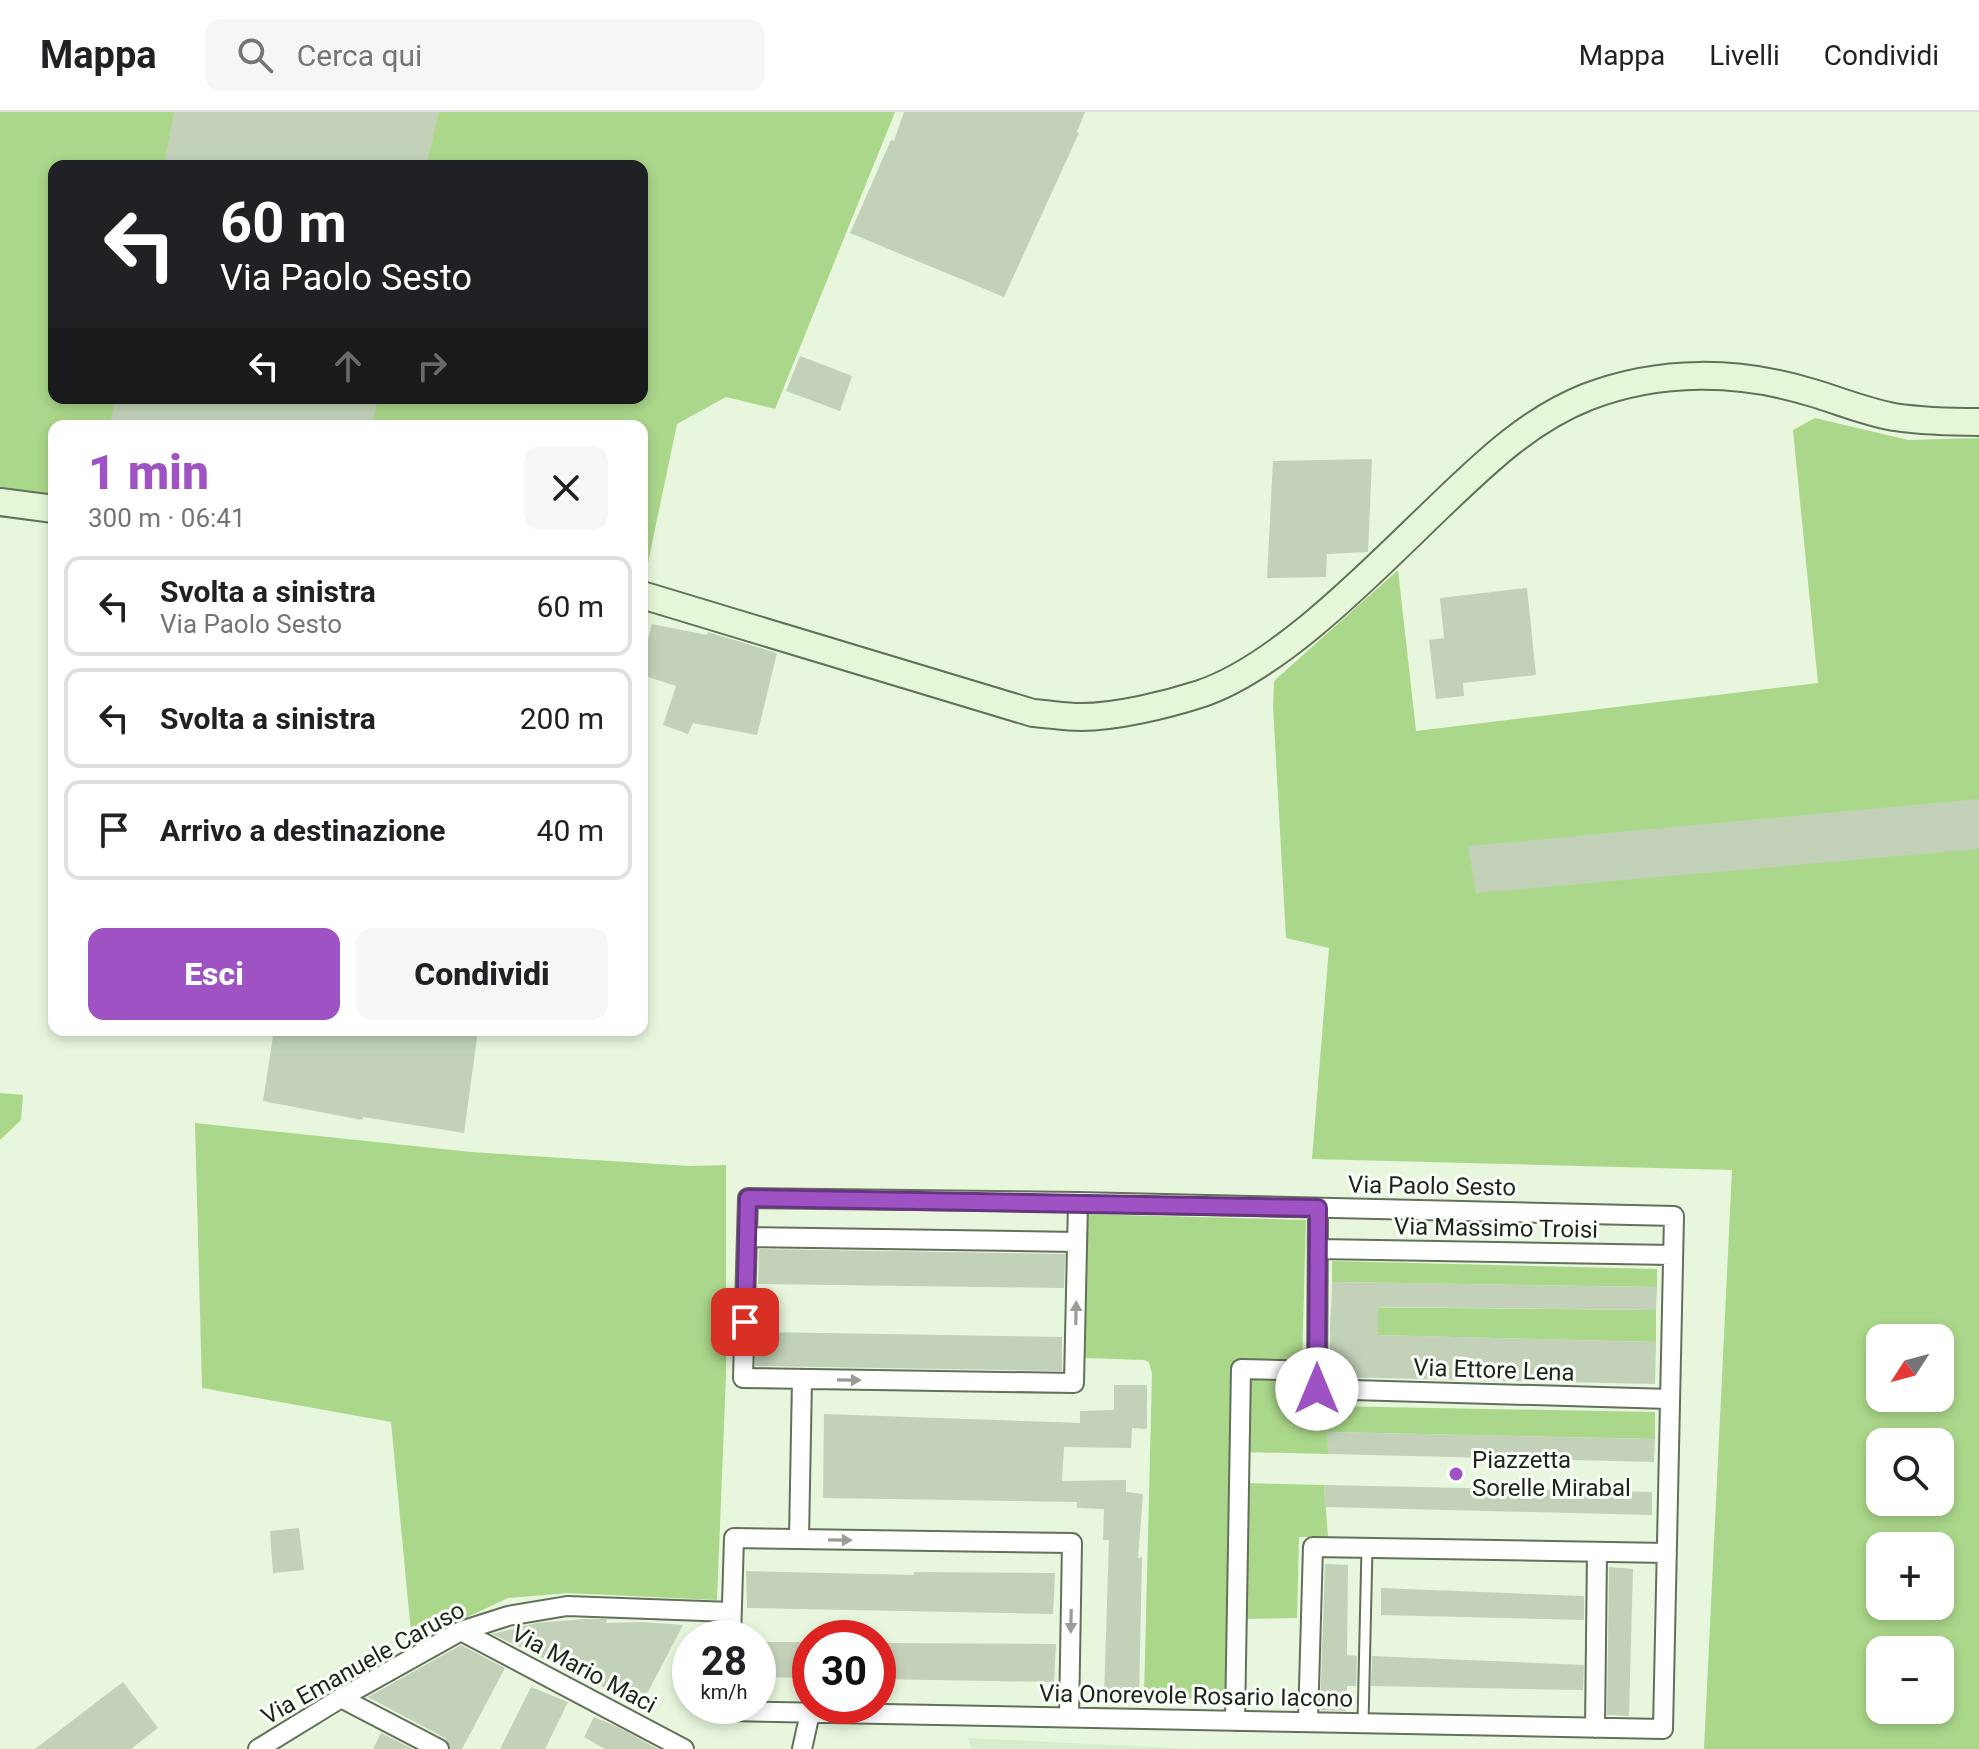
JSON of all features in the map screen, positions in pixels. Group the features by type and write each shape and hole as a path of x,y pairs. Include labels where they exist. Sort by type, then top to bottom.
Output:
{"street":[{"path":"648,597 1033,713 1084,717 1140,709 1202,694 1246,672 1308,627 1520,434 1555,412 1627,384 1673,376 1714,375 1759,380 1895,417 1979,422"},
{"path":"0,502 48,508"},
{"name":"Via Paolo Sesto","path":"747,1237 748,1198 1078,1202 1674,1216 1673,1255"},
{"path":"1077,1242 747,1237 743,1378 1074,1383 1078,1202"},
{"path":"1317,1380 1318,1208"},
{"name":"Via Massimo Troisi","path":"1318,1249 1673,1255"},
{"path":"1308,1722 1313,1547 1667,1553 1673,1255"},
{"name":"Via Ettore Lena","path":"1235,1721 1241,1369 1317,1380 1670,1399"},
{"path":"799,1539 802,1379"},
{"path":"731,1620 734,1538 1072,1543 1069,1717"},
{"path":"1595,1728 1597,1552"},
{"name":"Via Onorevole Rosario Iacono","path":"896,1714 1663,1729 1667,1553"},
{"name":"Via Emanuele Caruso","path":"258,1749 461,1631 508,1616 567,1606 731,1612"},
{"name":"Via Mario Maci","path":"461,1631 684,1749"},
{"path":"341,1698 439,1749"},
{"path":"802,1749 808,1724"}],"lane":[{"path":"1363,1723 1367,1548"}],"shaded area":[{"path":"968,1738 1195,1749 971,1749"}],"green space":[{"path":"0,112 895,112 775,409 726,397 677,424 648,563 648,420 48,420 48,499 0,491"},
{"path":"1815,418 1908,440 1979,438 1979,1749 1704,1749 1732,1170 1312,1159 1329,948 1286,938 1274,681 1398,570 1416,731 1818,683 1793,430"},
{"path":"0,1093 23,1095 21,1120 0,1140"},
{"path":"195,1123 471,1152 689,1166 726,1165 726,1375 717,1600 568,1593 508,1598 412,1643 391,1422 202,1388"},
{"path":"1086,1214 1306,1220 1302,1362 1240,1365 1229,1700 1144,1697 1152,1374 1149,1362 1144,1360 1085,1358"},
{"path":"1332,1261 1657,1269 1657,1287 1332,1282"},
{"path":"1331,1307 1656,1310 1656,1342 1330,1334"},
{"path":"1245,1373 1302,1373 1304,1403 1327,1405 1328,1411 1328,1406 1655,1412 1655,1439 1328,1432 1328,1454 1244,1452"},
{"path":"1243,1483 1324,1485 1328,1537 1299,1537 1297,1618 1242,1619"}],"building":[{"path":"174,112 439,112 427,160 165,160"},
{"path":"904,112 1085,112 1079,133 1004,297 850,233 891,140 894,141"},
{"path":"800,356 852,376 840,411 786,391"},
{"path":"114,404 377,404 373,420 110,420"},
{"path":"1372,459 1368,552 1327,554 1326,577 1267,578 1273,461"},
{"path":"1527,588 1536,675 1463,683 1464,696 1436,699 1429,640 1444,638 1440,598"},
{"path":"652,624 707,635 708,632 777,653 757,735 693,723 688,734 663,725 676,686 648,677 648,639"},
{"path":"1979,799 1979,849 1476,893 1468,846"},
{"path":"273,1036 477,1036 464,1133 363,1117 362,1120 263,1101"},
{"path":"759,1249 1065,1254 1064,1288 758,1284"},
{"path":"1332,1282 1657,1287 1656,1310 1378,1307 1378,1335 1656,1342 1655,1384 1329,1377"},
{"path":"756,1332 1062,1337 1062,1371 755,1366"},
{"path":"1114,1385 1147,1385 1147,1429 1132,1428 1131,1448 1064,1447 1062,1481 1126,1480 1126,1492 1143,1494 1138,1558 1142,1557 1139,1697 1104,1696 1109,1540 1103,1540 1104,1509 1077,1508 1077,1502 823,1498 824,1414 1080,1423 1080,1411 1114,1410"},
{"path":"1327,1432 1655,1439 1654,1462 1328,1454"},
{"path":"1324,1485 1652,1492 1652,1515 1325,1507"},
{"path":"299,1528 304,1570 273,1573 270,1531"},
{"path":"1325,1564 1348,1565 1347,1655 1357,1656 1356,1686 1347,1686 1346,1711 1320,1710"},
{"path":"1609,1567 1633,1569 1629,1716 1607,1715"},
{"path":"746,1571 914,1575 914,1572 1055,1573 1053,1614 747,1608"},
{"path":"1381,1588 1584,1596 1584,1620 1381,1615"},
{"path":"607,1619 606,1623 672,1624 672,1646 641,1705 492,1634 536,1623"},
{"path":"776,1642 792,1642 792,1678 776,1677"},
{"path":"896,1643 1056,1644 1054,1682 896,1679"},
{"path":"461,1645 505,1668 462,1749 451,1749 445,1738 368,1697"},
{"path":"1372,1656 1584,1665 1583,1690 1371,1686"},
{"path":"123,1682 158,1728 131,1749 35,1749"},
{"path":"531,1687 568,1702 545,1749 500,1749"},
{"path":"594,1717 658,1749 605,1749 584,1737"},
{"path":"381,1733 413,1749 373,1749"}],"place":[{"name":"Piazzetta Sorelle Mirabal","path":"1456,1474"}],"route":[{"path":"745,1322 748,1198 1318,1208 1317,1389"}]}
